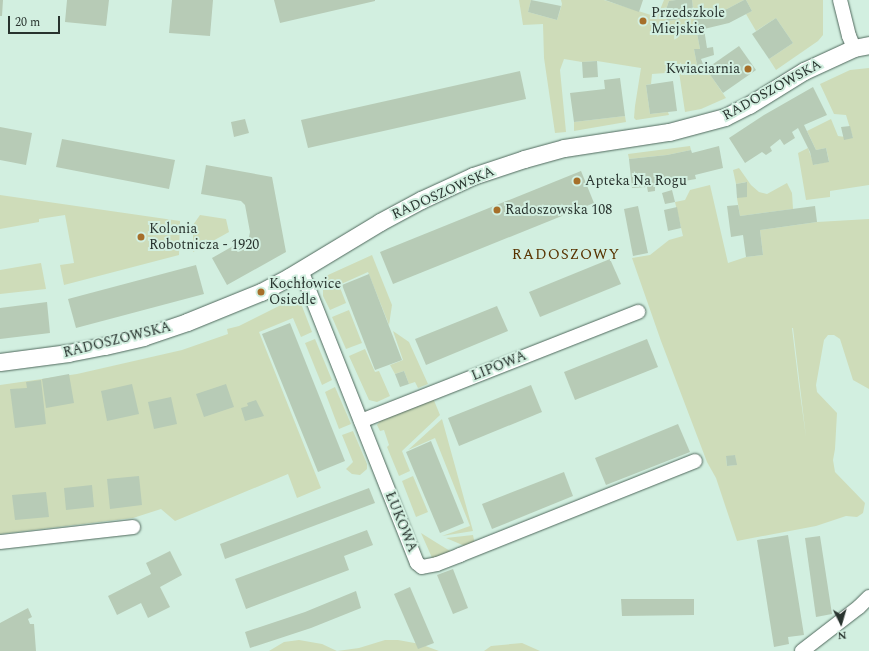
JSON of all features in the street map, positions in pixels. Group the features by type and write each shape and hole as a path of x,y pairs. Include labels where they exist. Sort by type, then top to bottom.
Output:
{"street":[{"path":"840,0 849,36 862,47"},
{"name":"RADOSZOWSKA","path":"0,362 68,353 143,336 223,308 261,292 301,270 380,222 421,200 473,176 524,159 564,148 669,132 725,117 749,105 804,71 862,47"},
{"name":"ŁUKOWA","path":"301,270 417,563 422,567 437,564 696,461"},
{"name":"LIPOWA","path":"361,421 574,335 638,312"},
{"path":"0,542 133,528"},
{"path":"802,651 860,607 869,597"}],"green space":[{"path":"519,0 531,0 528,12 557,20 562,4 561,0 604,0 657,17 664,0 676,0 669,1 665,12 668,21 694,17 700,49 694,49 697,65 703,64 726,98 701,109 685,112 679,72 652,74 651,84 646,85 650,114 668,112 669,115 636,120 634,118 635,106 641,68 597,61 582,62 564,59 560,70 566,132 555,133 544,58 543,24 523,25"},
{"path":"692,0 744,0 727,9 694,17"},
{"path":"746,0 823,0 823,35 818,41 776,70 769,59 793,43 776,18 756,31 746,14 752,11"},
{"path":"869,68 869,185 830,191 830,197 806,200 798,153 808,148 814,165 829,161 826,148 816,150 807,131 831,119 838,136 853,138 846,115 834,114 820,84 850,70"},
{"path":"625,116 626,122 574,131 574,122"},
{"path":"690,146 691,150 667,155 629,159 628,154"},
{"path":"739,168 751,185 759,192 767,194 787,183 792,193 793,209 740,216 737,198 746,182 736,184 733,170"},
{"path":"710,185 728,263 746,257 763,255 760,230 817,222 869,219 869,389 853,380 840,339 834,335 828,335 824,340 816,385 817,392 837,413 833,460 835,472 865,503 863,513 857,517 846,516 816,526 737,541 716,478 707,462 661,341 632,258 650,255 669,240 683,236 675,202 685,200 690,190","holes":["793,328 806,437 799,386","735,455 736,465 727,466 726,457"]},
{"path":"0,195 180,221 179,255 64,285 60,265 74,263 65,215 39,219 39,222 0,229"},
{"path":"200,215 226,219 229,232 193,252 193,225"},
{"path":"372,255 392,305 389,325 368,272 339,285 346,303 330,310 323,296 323,284 328,275"},
{"path":"41,263 46,289 0,294 0,270"},
{"path":"291,300 300,301 312,332 301,337 293,318 259,332 321,488 297,498 288,474 175,521 161,509 133,518 0,534 0,385 77,374 182,350 228,334 227,329 239,326"},
{"path":"349,310 362,343 346,349 332,317"},
{"path":"393,331 409,342 428,384 418,388 415,382 409,384 404,371 395,374 390,365 403,360"},
{"path":"315,339 332,380 322,385 305,343"},
{"path":"365,349 375,372 379,371 390,396 377,402 369,400 349,356"},
{"path":"335,387 351,424 339,429 325,392"},
{"path":"433,398 440,415 402,451 410,471 399,476 387,447 389,445 384,430 380,431 377,425 382,419"},
{"path":"442,419 473,531 442,536 470,526 435,438 408,450"},
{"path":"353,431 367,464 367,469 360,475 352,474 346,469 353,462 342,435"},
{"path":"413,476 428,512 416,517 402,481"},
{"path":"421,533 437,543 455,554 433,560"},
{"path":"473,535 475,545 467,547 446,538"},
{"path":"299,640 322,644 337,651 269,651 284,642"},
{"path":"385,640 398,640 420,644 439,651 337,651 359,648"},
{"path":"522,643 540,651 484,651 491,646"}],"building":[{"path":"0,0 3,0 2,16 0,16"},
{"path":"67,0 109,0 106,26 65,22"},
{"path":"172,0 213,0 210,36 169,33"},
{"path":"274,0 375,0 375,1 280,23"},
{"path":"531,0 561,6 557,20 528,12"},
{"path":"605,0 643,0 639,12"},
{"path":"692,0 694,17 667,21 665,12 669,1"},
{"path":"746,0 752,11 729,23 704,29 707,48 713,47 714,55 701,59 703,64 697,65 694,49 700,49 694,17 727,9"},
{"path":"776,18 793,43 769,59 752,34"},
{"path":"739,46 756,70 723,93 706,69"},
{"path":"597,61 598,77 583,78 582,62"},
{"path":"520,71 526,99 308,148 301,120"},
{"path":"620,78 625,116 574,122 570,93 605,89 604,80"},
{"path":"673,81 677,111 650,114 646,85"},
{"path":"813,87 827,115 804,125 816,150 826,148 829,162 813,165 810,152 798,128 792,132 795,138 784,145 780,139 770,147 772,151 766,155 762,152 745,163 729,138 764,115"},
{"path":"245,119 249,133 234,137 231,122"},
{"path":"850,126 853,138 844,140 841,127"},
{"path":"0,127 32,133 26,165 0,160"},
{"path":"62,139 175,160 169,189 56,167"},
{"path":"719,146 723,168 695,175 696,179 655,186 655,191 648,192 647,187 632,188 629,159 667,155 691,150 692,153"},
{"path":"206,165 272,177 286,252 227,285 212,258 249,237 250,232 245,205 241,201 201,194"},
{"path":"581,171 594,203 393,284 380,252"},
{"path":"747,182 747,197 737,198 736,184"},
{"path":"672,190 675,202 665,204 662,193"},
{"path":"738,205 740,216 815,206 817,222 760,230 763,255 746,257 743,235 731,237 727,206"},
{"path":"638,206 648,253 633,256 624,209"},
{"path":"677,207 681,228 668,231 664,210"},
{"path":"610,259 621,284 540,317 529,292"},
{"path":"196,265 204,294 76,328 68,299"},
{"path":"369,274 402,360 375,370 342,285"},
{"path":"47,302 50,333 0,339 0,308"},
{"path":"497,306 508,331 426,365 415,339"},
{"path":"290,323 345,461 318,472 262,334"},
{"path":"647,339 658,367 575,400 564,372"},
{"path":"404,371 409,384 400,387 395,374"},
{"path":"69,374 74,403 46,408 42,379"},
{"path":"41,380 46,424 15,428 10,389 27,388 26,382"},
{"path":"132,384 139,414 107,421 101,391"},
{"path":"226,384 234,407 204,417 196,394"},
{"path":"531,385 542,412 459,446 448,418"},
{"path":"171,397 177,424 154,429 148,402"},
{"path":"256,400 264,416 245,421 241,408 248,406 247,403"},
{"path":"678,424 690,452 606,485 595,458"},
{"path":"431,441 464,523 440,533 406,452"},
{"path":"735,455 737,465 727,466 726,456"},
{"path":"564,472 573,496 492,529 482,504"},
{"path":"139,476 142,505 110,509 107,479"},
{"path":"92,485 94,507 66,510 64,488"},
{"path":"369,488 375,503 225,559 220,544"},
{"path":"46,492 49,517 15,520 12,495"},
{"path":"367,530 373,545 344,556 349,570 246,609 235,579"},
{"path":"788,535 804,635 788,637 789,644 774,647 757,540"},
{"path":"820,536 832,614 816,617 805,538"},
{"path":"170,551 182,575 160,587 170,607 148,618 141,603 117,615 108,596 151,574 146,563"},
{"path":"453,569 468,608 453,614 437,575"},
{"path":"410,587 434,643 418,649 394,594"},
{"path":"356,591 361,608 311,628 250,648 245,632 305,612"},
{"path":"621,599 694,599 694,615 622,616"},
{"path":"28,608 32,617 28,619 30,624 34,624 36,651 0,651 0,623"}],"place":[{"name":"Przedszkole Miejskie","path":"643,21"},
{"name":"Kwiaciarnia","path":"748,69"},
{"name":"Apteka Na Rogu","path":"577,181"},
{"name":"Radoszowska 108","path":"497,210"},
{"name":"Kolonia Robotnicza - 1920","path":"141,237"},
{"name":"Kochłowice Osiedle","path":"261,292"}],"district":[{"name":"RADOSZOWY","path":"566,255"}]}
